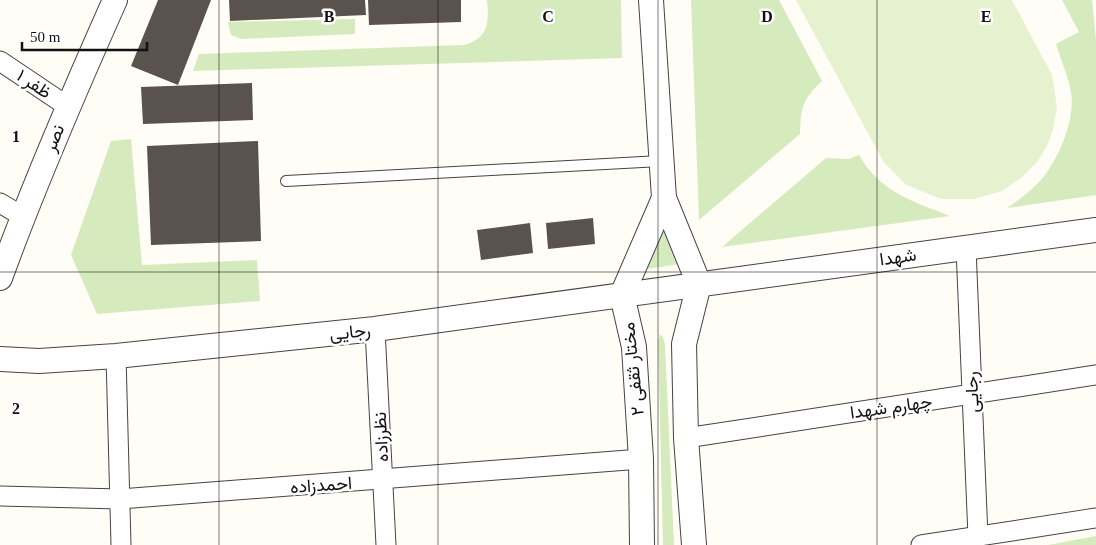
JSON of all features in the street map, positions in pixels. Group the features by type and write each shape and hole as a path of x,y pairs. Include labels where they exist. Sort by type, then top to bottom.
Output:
{"street":[{"name":"نصر","path":"0,278 22,216 67,106 115,0"},
{"path":"652,0 664,198 699,284 684,344 686,438 694,545"},
{"name":"ظفر ۱","path":"0,61 67,106"},
{"path":"622,295 664,198"},
{"path":"0,203 22,216"},
{"name":"شهدا","path":"699,284 1096,230"},
{"name":"رجایی","path":"966,248 978,537"},
{"name":"رجایی","path":"0,359 39,361 116,356 375,329 699,284"},
{"name":"مختار ثقفی ۲","path":"622,295 634,347 641,459 642,545"},
{"name":"نظرزاده","path":"375,329 386,545"},
{"path":"116,356 121,545"},
{"name":"چهارم شهدا","path":"686,438 1096,376"},
{"name":"احمدزاده","path":"0,496 120,499 641,459"},
{"path":"921,545 1096,518"}],"lane":[{"path":"286,181 661,160"}],"green space":[{"path":"487,0 621,0 622,58 193,71 199,54 464,45 478,38 486,28 488,15"},
{"path":"691,0 779,0 822,81 804,104 800,134 699,220"},
{"path":"796,0 1012,0 1052,75 1057,107 1053,129 1047,146 1037,162 1021,178 1002,191 974,199 941,199 906,185 883,161"},
{"path":"1062,0 1092,0 1096,40 1096,195 1007,208 1029,192 1043,178 1057,156 1067,129 1072,104 1071,92 1056,44 1079,32"},
{"path":"355,19 355,34 241,39 231,35 228,22"},
{"path":"131,139 142,265 257,260 260,301 97,314 71,255 111,141"},
{"path":"859,155 867,168 887,187 910,200 950,216 722,247 826,158 849,159"},
{"path":"663,217 680,264 647,269"},
{"path":"660,334 665,345 674,545 663,545 658,341"},
{"path":"1096,536 1096,545 1048,545"}],"building":[{"path":"158,0 211,0 178,85 131,66"},
{"path":"229,0 365,0 366,15 230,21"},
{"path":"368,0 461,0 461,22 369,25"},
{"path":"252,83 253,120 143,124 141,87"},
{"path":"258,141 261,241 151,245 147,146"},
{"path":"593,218 595,244 548,249 546,223"},
{"path":"530,223 533,253 481,260 477,230"}]}
